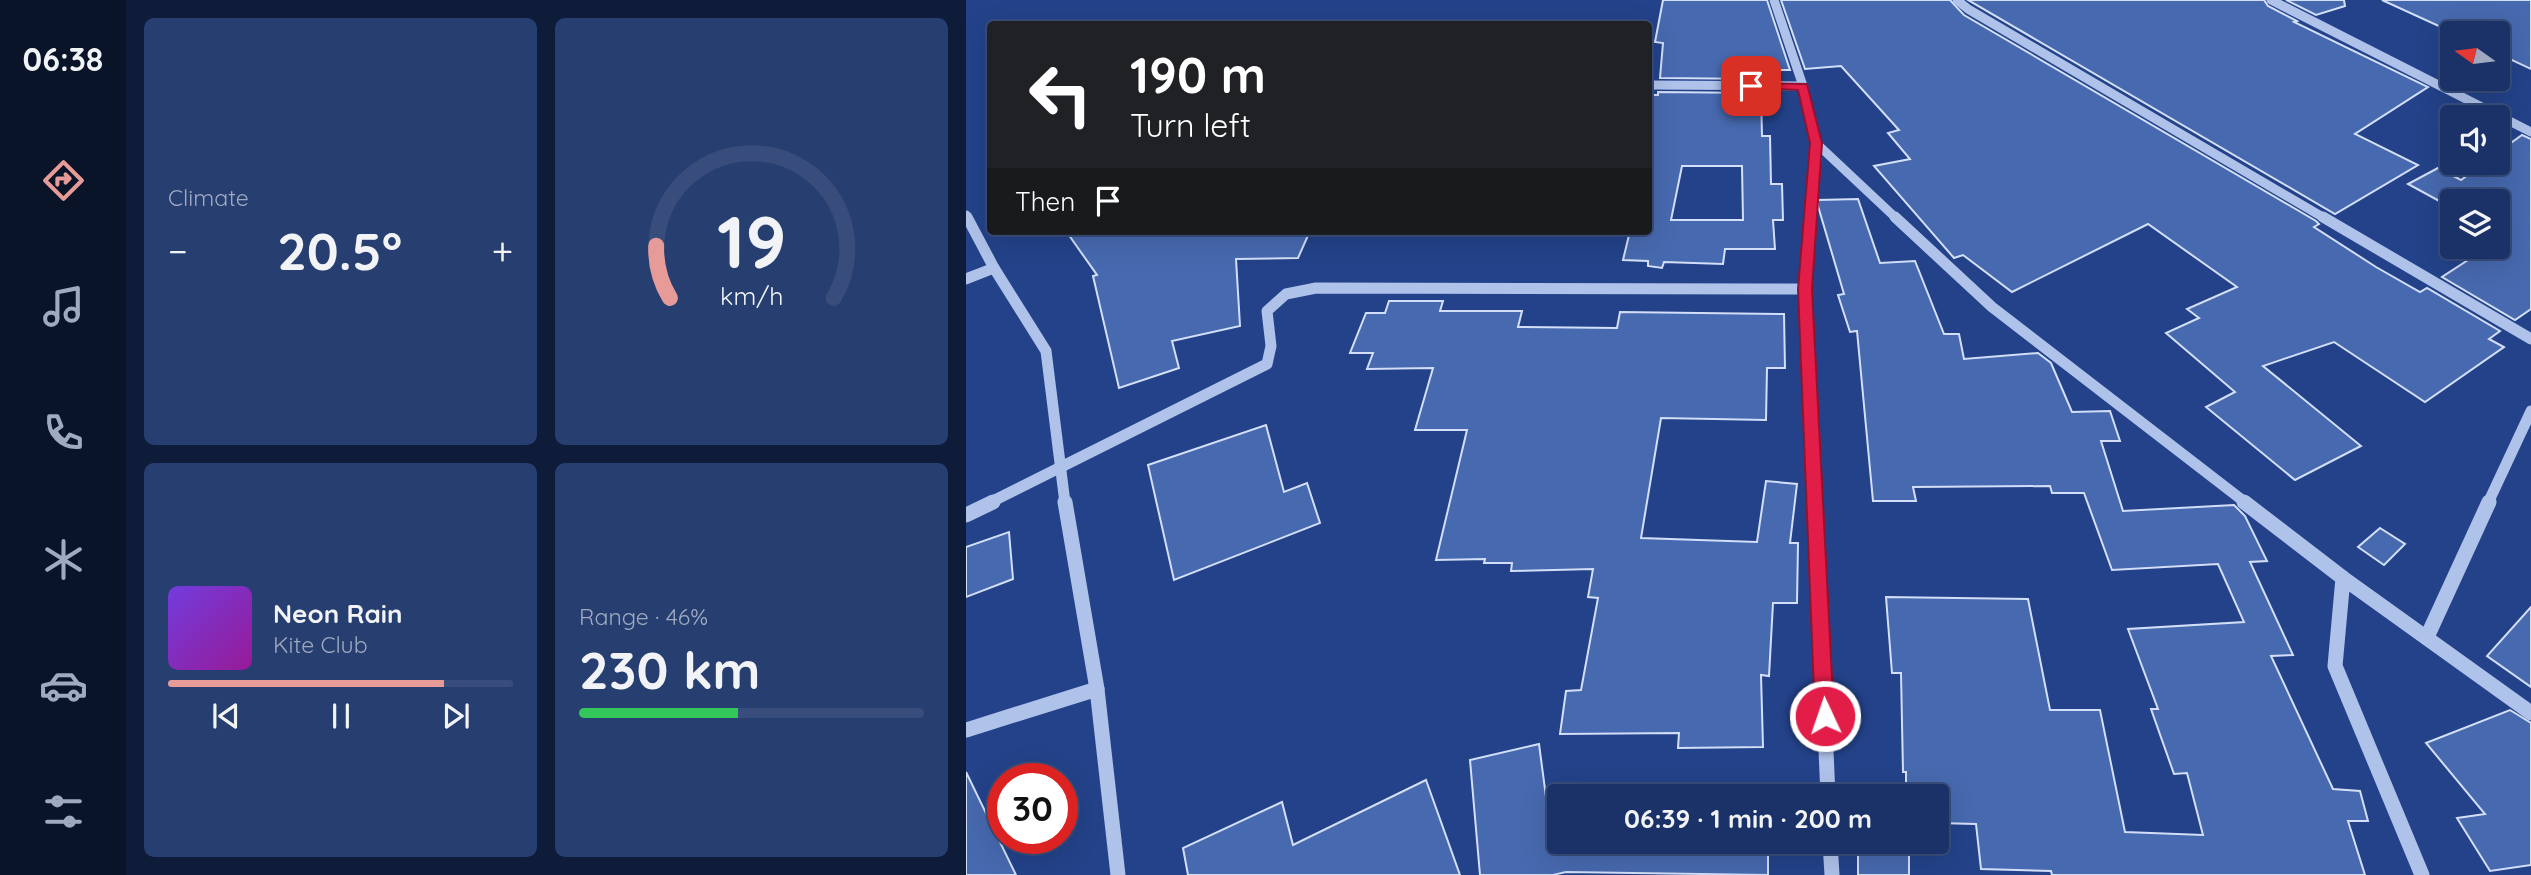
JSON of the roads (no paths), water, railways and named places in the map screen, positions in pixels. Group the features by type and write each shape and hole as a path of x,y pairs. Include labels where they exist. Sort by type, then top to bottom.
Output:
{"street":[{"path":"1774,0 1803,86 1816,143 1805,289 1827,784"},
{"path":"1957,0 2104,91 2531,339"},
{"path":"2271,0 2531,132"},
{"path":"1652,85 1803,86"},
{"path":"1816,143 1992,307 2343,578 2531,713"},
{"path":"966,215 994,268 1046,351 1059,467 1097,689 1118,875"},
{"path":"966,279 994,268"},
{"path":"966,514 1267,364 1271,346 1267,311 1286,294 1316,288 1805,289"},
{"path":"2427,638 2531,411"},
{"path":"2343,578 2335,666 2422,875"},
{"path":"966,730 1097,689"},
{"path":"1831,854 1832,875"}]}
